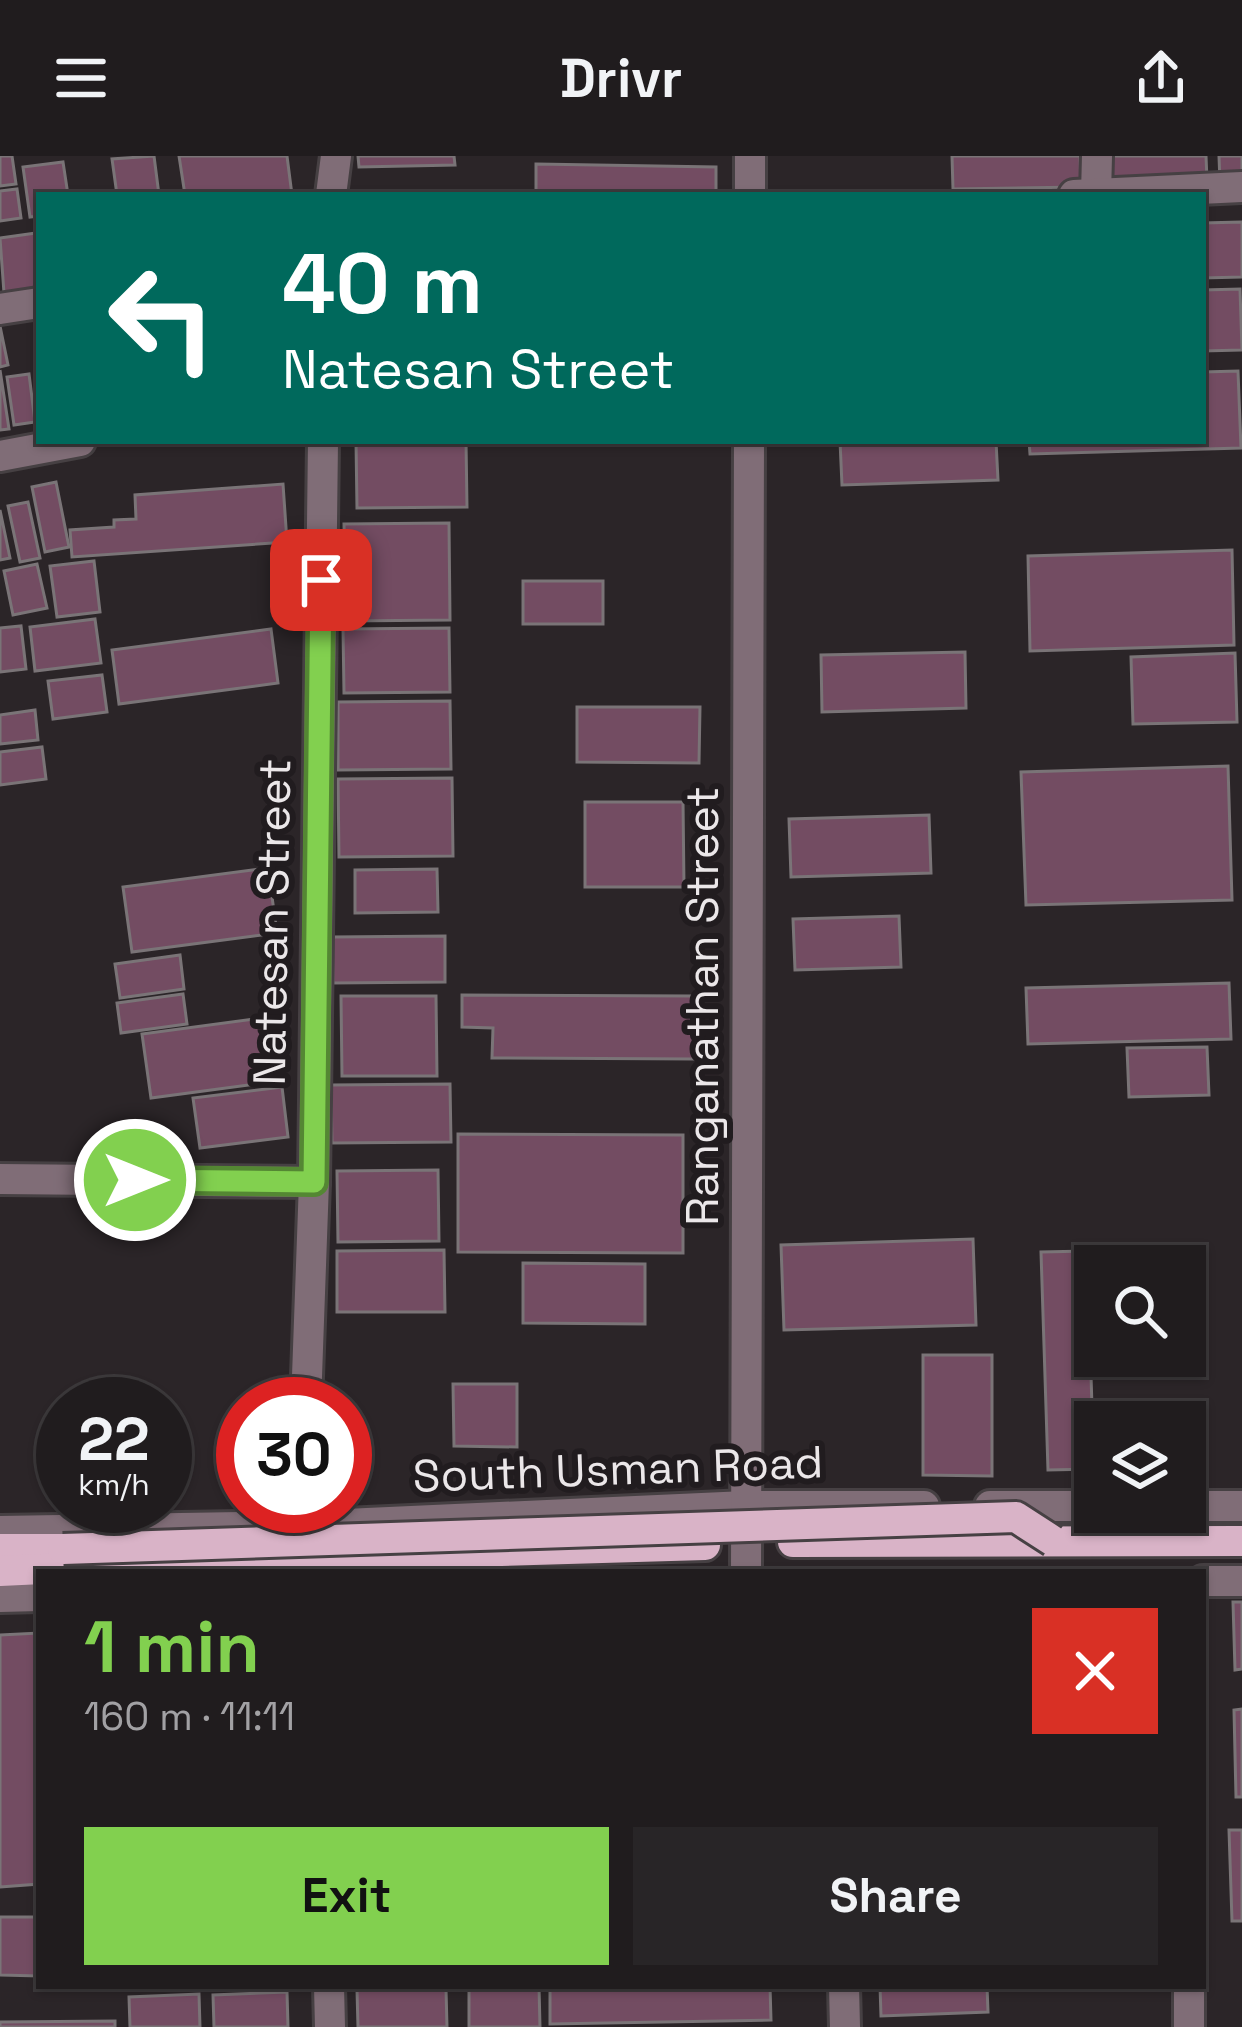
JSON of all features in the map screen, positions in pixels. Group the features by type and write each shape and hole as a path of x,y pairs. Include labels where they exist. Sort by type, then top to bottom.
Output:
{"main road":[{"path":"0,1549 1016,1517 1053,1541"},
{"name":"South Usman Road","path":"43,1569 706,1545 1242,1541"},
{"name":"South Usman Road","path":"0,1571 36,1569"}],"street":[{"path":"332,192 336,156"},
{"path":"750,156 750,192"},
{"path":"1096,192 1097,156"},
{"path":"1138,192 1242,187"},
{"path":"0,309 36,303"},
{"path":"0,456 64,444"},
{"name":"Natesan Street","path":"307,1377 314,1182 323,444"},
{"name":"Ranganathan Street","path":"746,1569 749,444"},
{"path":"0,1179 314,1182"},
{"name":"South Usman Road","path":"372,1515 1074,1506"},
{"path":"1206,1506 1242,1506"},
{"name":"South Usman Road","path":"0,1531 216,1520"},
{"path":"1206,1581 1242,1581"},
{"path":"0,1598 36,1596"},
{"path":"329,1989 330,2027"},
{"path":"844,1989 845,2027"},
{"path":"1189,1989 1189,2027"}],"building":[{"path":"0,156 12,156 16,184 0,186"},
{"path":"154,156 159,192 117,192 112,159"},
{"path":"179,156 287,156 292,192 185,192"},
{"path":"358,156 454,156 455,165 359,167"},
{"path":"952,156 1080,156 1081,187 953,189"},
{"path":"1105,156 1206,156 1207,180 1106,184"},
{"path":"1219,156 1242,156 1242,183 1220,183"},
{"path":"63,162 68,192 36,192 36,216 30,217 23,167"},
{"path":"536,164 716,167 716,192 536,192"},
{"path":"17,189 21,218 0,221 0,191"},
{"path":"1242,222 1242,277 1206,278 1206,223"},
{"path":"36,233 36,288 4,293 0,238"},
{"path":"1240,289 1242,350 1206,351 1206,290"},
{"path":"0,326 8,365 0,367"},
{"path":"0,370 9,429 0,430"},
{"path":"1238,371 1241,448 1030,454 1029,444 1206,444 1206,372"},
{"path":"29,374 35,422 14,425 7,377"},
{"path":"356,444 466,444 467,507 357,508"},
{"path":"840,444 996,444 998,480 842,485"},
{"path":"56,482 69,547 45,552 32,487"},
{"path":"283,484 287,542 72,557 70,530 114,527 114,520 136,519 135,495"},
{"path":"28,502 40,558 20,562 8,506"},
{"path":"0,510 10,558 0,560"},
{"path":"449,523 450,620 346,621 344,524"},
{"path":"1232,550 1234,645 1030,651 1028,556"},
{"path":"94,561 100,612 57,617 50,566"},
{"path":"37,564 47,608 13,615 4,571"},
{"path":"523,581 603,581 603,624 523,624"},
{"path":"95,619 101,663 35,671 30,627"},
{"path":"21,626 26,669 0,672 0,628"},
{"path":"449,628 450,692 344,693 343,629"},
{"path":"271,629 278,683 119,704 112,650"},
{"path":"965,652 966,708 822,712 821,655"},
{"path":"1235,653 1237,722 1133,724 1131,657"},
{"path":"102,675 107,712 53,719 48,681"},
{"path":"450,701 451,769 338,770 338,702"},
{"path":"577,707 700,707 699,763 577,762"},
{"path":"35,710 38,740 0,744 0,715"},
{"path":"42,747 46,779 0,785 0,752"},
{"path":"1228,766 1232,900 1026,905 1021,772"},
{"path":"452,778 453,856 339,857 338,779"},
{"path":"585,802 683,802 684,887 585,887"},
{"path":"929,815 931,873 791,877 789,819"},
{"path":"268,868 277,933 132,952 123,887"},
{"path":"437,869 438,912 355,913 355,870"},
{"path":"899,916 901,967 795,970 793,919"},
{"path":"445,936 445,982 333,983 332,937"},
{"path":"180,955 184,989 120,998 115,964"},
{"path":"1229,983 1231,1039 1028,1044 1026,988"},
{"path":"183,994 187,1024 121,1033 117,1003"},
{"path":"462,995 694,996 694,1059 492,1058 493,1028 462,1027"},
{"path":"341,996 436,996 437,1076 342,1076"},
{"path":"276,1016 285,1080 151,1098 142,1034"},
{"path":"1207,1047 1209,1095 1129,1097 1127,1048"},
{"path":"450,1084 451,1142 332,1143 331,1085"},
{"path":"282,1087 288,1137 200,1148 193,1098"},
{"path":"458,1134 683,1135 683,1253 458,1252"},
{"path":"438,1170 439,1241 338,1242 337,1171"},
{"path":"973,1239 976,1325 784,1330 781,1245"},
{"path":"444,1250 445,1312 337,1312 337,1251"},
{"path":"1074,1251 1074,1377 1091,1377 1092,1401 1074,1401 1074,1469 1048,1470 1041,1252"},
{"path":"523,1263 645,1264 645,1324 523,1323"},
{"path":"923,1355 992,1355 992,1476 923,1475"},
{"path":"453,1384 517,1384 517,1447 454,1446"},
{"path":"1233,1602 1242,1602 1242,1669 1235,1670"},
{"path":"36,1633 36,1884 0,1887 0,1635"},
{"path":"1242,1709 1242,1797 1236,1797 1234,1710"},
{"path":"1229,1830 1242,1830 1242,1921 1232,1921"},
{"path":"0,1917 36,1917 36,1976 0,1975"},
{"path":"446,1989 447,2027 358,2027 357,1990"},
{"path":"469,1989 539,1989 540,2027 469,2027"},
{"path":"550,1989 770,1989 771,2020 550,2024"},
{"path":"880,1989 987,1989 988,2012 881,2016"},
{"path":"287,1992 288,2027 214,2027 213,1995"},
{"path":"199,1994 200,2027 130,2027 129,1997"},
{"path":"115,2021 115,2027 0,2027 0,2022"}],"route":[{"path":"135,1180 314,1182 321,580"}]}
